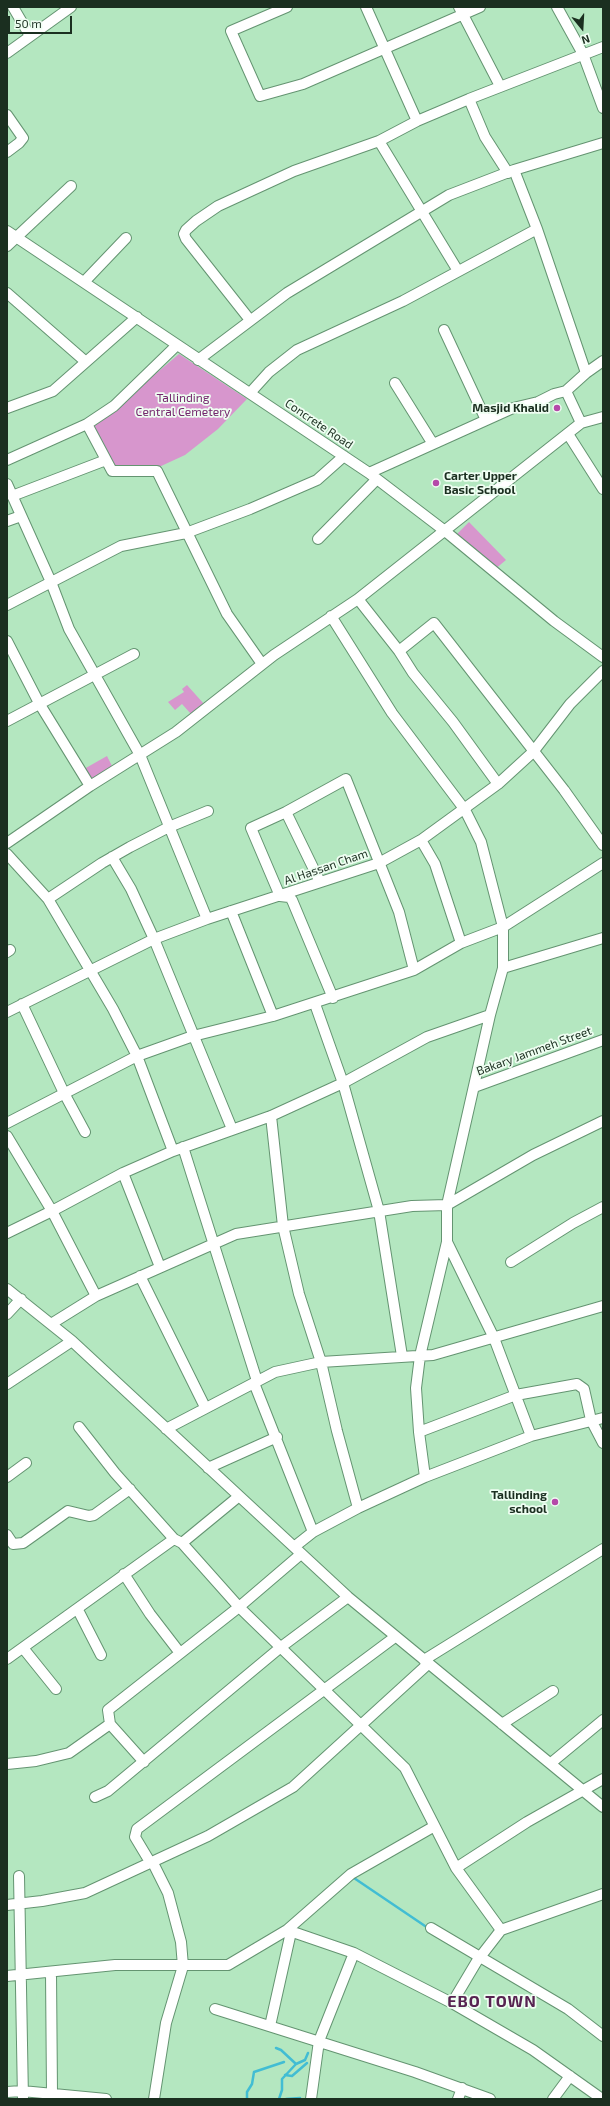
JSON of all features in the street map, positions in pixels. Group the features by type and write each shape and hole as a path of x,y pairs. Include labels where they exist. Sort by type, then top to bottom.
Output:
{"street":[{"path":"13,7 30,36"},
{"path":"7,53 71,7"},
{"path":"366,7 383,48 417,121"},
{"path":"284,8 231,31 260,96 303,84 460,11 480,7"},
{"path":"557,7 583,54 603,108"},
{"path":"460,11 500,86"},
{"path":"250,320 186,238 184,234 186,230 196,221 225,203 294,171 378,141 417,121 468,99 603,46"},
{"path":"468,99 485,137 511,171 537,229 586,372"},
{"path":"7,115 23,138 7,152"},
{"path":"378,141 458,271"},
{"path":"198,360 287,293 421,210 449,195 511,171 603,143"},
{"path":"7,246 71,186"},
{"path":"250,393 269,372 297,350 403,301 537,229"},
{"name":"Concrete Road","path":"7,231 373,476 445,531 554,621 603,657"},
{"path":"84,282 126,238"},
{"path":"7,293 86,362"},
{"path":"7,408 53,391 137,317"},
{"path":"444,330 486,420"},
{"path":"7,460 87,424 114,406 177,345"},
{"path":"318,540 373,476 433,444 486,420 514,408 538,402 554,394 566,391 586,372 603,361"},
{"path":"396,383 433,444"},
{"path":"566,391 581,423"},
{"path":"7,843 90,786 176,732 262,664 331,616 358,600 581,423 603,417"},
{"path":"87,424 112,471 157,471 186,533 227,614 262,664"},
{"path":"568,434 603,489"},
{"path":"7,605 121,546 186,533 250,509 317,480 344,456"},
{"path":"12,496 106,460"},
{"path":"7,484 51,582 69,629 140,754 207,919"},
{"path":"7,521 21,516"},
{"path":"358,600 399,650 413,673 453,722 498,784"},
{"path":"331,616 392,713 465,810 481,842 503,927 503,968 490,1015 448,1205 447,1242 420,1356 416,1388 419,1432 425,1477"},
{"path":"399,650 434,623 564,790 603,845"},
{"path":"7,641 39,703 90,786"},
{"path":"7,721 39,703 96,676 134,654"},
{"name":"Al Hassan Cham","path":"7,1012 154,939 207,919 379,863 422,840 465,810 498,784 533,752 570,704 603,671"},
{"path":"334,998 292,900 289,897 280,896 251,828 286,812 346,779 399,912 414,970"},
{"path":"48,900 112,857 169,827 208,811"},
{"path":"286,812 320,882"},
{"path":"422,840 435,864 461,943"},
{"path":"7,854 48,900 91,970 137,1056 173,1151"},
{"path":"112,857 131,889 154,939 232,1129"},
{"path":"7,1123 137,1056 193,1036 315,1004 414,970 461,943 503,927 603,863"},
{"path":"231,911 273,1016"},
{"path":"503,968 603,938"},
{"path":"22,1004 64,1093 86,1132"},
{"path":"315,1004 343,1083 379,1211 402,1356"},
{"path":"7,1233 123,1173 183,1147 270,1116 343,1083 427,1037 490,1015"},
{"name":"Bakary Jammeh Street","path":"474,1087 603,1040"},
{"path":"270,1116 282,1226 299,1294 321,1362 358,1508"},
{"path":"52,1324 96,1296 236,1234 412,1206 448,1205 533,1155 603,1121"},
{"path":"7,1136 52,1211 96,1296"},
{"path":"183,1147 256,1382 313,1532"},
{"path":"123,1173 160,1268"},
{"path":"511,1262 573,1223 603,1207"},
{"path":"447,1242 494,1338 531,1436"},
{"path":"140,1276 205,1407"},
{"path":"7,1289 72,1341 348,1597 603,1807"},
{"path":"7,1314 21,1299"},
{"path":"166,1429 205,1407 275,1372 321,1362 432,1355 603,1306"},
{"path":"7,1384 72,1341"},
{"path":"419,1432 516,1394 577,1384 584,1389 591,1420 603,1443"},
{"path":"144,1762 110,1724 108,1710 239,1607 297,1550 313,1532 358,1508 425,1477 531,1436 603,1418"},
{"path":"79,1427 130,1489 239,1607 405,1768 433,1827 456,1868 501,1930"},
{"path":"208,1468 277,1437"},
{"path":"7,1477 26,1463"},
{"path":"7,1535 13,1544 23,1543 68,1511 86,1516 94,1515 130,1489"},
{"path":"7,1659 78,1610 124,1574 178,1541 238,1496"},
{"path":"7,1905 85,1893 208,1836 293,1787 362,1725 426,1662 603,1549"},
{"path":"124,1574 150,1614 180,1653"},
{"path":"95,1797 108,1791 281,1647 348,1597"},
{"path":"78,1610 101,1655"},
{"path":"154,2099 166,2023 183,1966 181,1942 168,1893 135,1837 137,1829 395,1637"},
{"path":"23,1648 56,1689"},
{"path":"502,1724 553,1691"},
{"path":"550,1763 603,1720"},
{"path":"7,1764 36,1761 69,1753 110,1724"},
{"path":"456,1868 527,1822 603,1779"},
{"path":"7,1976 51,1973 115,1965 228,1965 289,1931 351,1874 433,1827"},
{"path":"19,1876 22,2095"},
{"path":"452,2003 480,1958 501,1930 603,1895"},
{"path":"431,1928 568,2009 603,2036"},
{"path":"289,1931 354,1953 452,2003 534,2050 602,2099"},
{"path":"270,2026 289,1931"},
{"path":"311,2099 319,2041 354,1953"},
{"path":"51,1973 52,2093"},
{"path":"215,2009 319,2041 462,2088 490,2099"},
{"path":"553,2099 570,2076"},
{"path":"458,2099 462,2088"},
{"path":"7,2092 22,2095 52,2093 106,2099"}],"green space":[{"name":"Tallinding Central Cemetery","path":"179,354 247,399 218,429 185,455 159,467 115,469 93,427"},
{"path":"469,522 506,560 494,570 453,538"},
{"path":"187,685 204,704 191,714 182,704 175,710 168,702 184,692 182,689"},
{"path":"107,756 113,768 90,780 84,769"}],"waterway":[{"path":"351,1876 428,1928"},
{"path":"276,2048 281,2050 296,2064"},
{"path":"279,2099 282,2090 282,2079 296,2064 305,2060 308,2053"},
{"path":"247,2099 247,2092 252,2084 254,2072 284,2062"},
{"path":"285,2075 292,2076 307,2063"},
{"path":"286,2099 300,2098"}],"place":[{"name":"Masjid Khalid","path":"557,408"},
{"name":"Carter Upper Basic School","path":"436,483"},
{"name":"Tallinding school","path":"555,1502"}],"district":[{"name":"EBO TOWN","path":"492,2002"}]}
